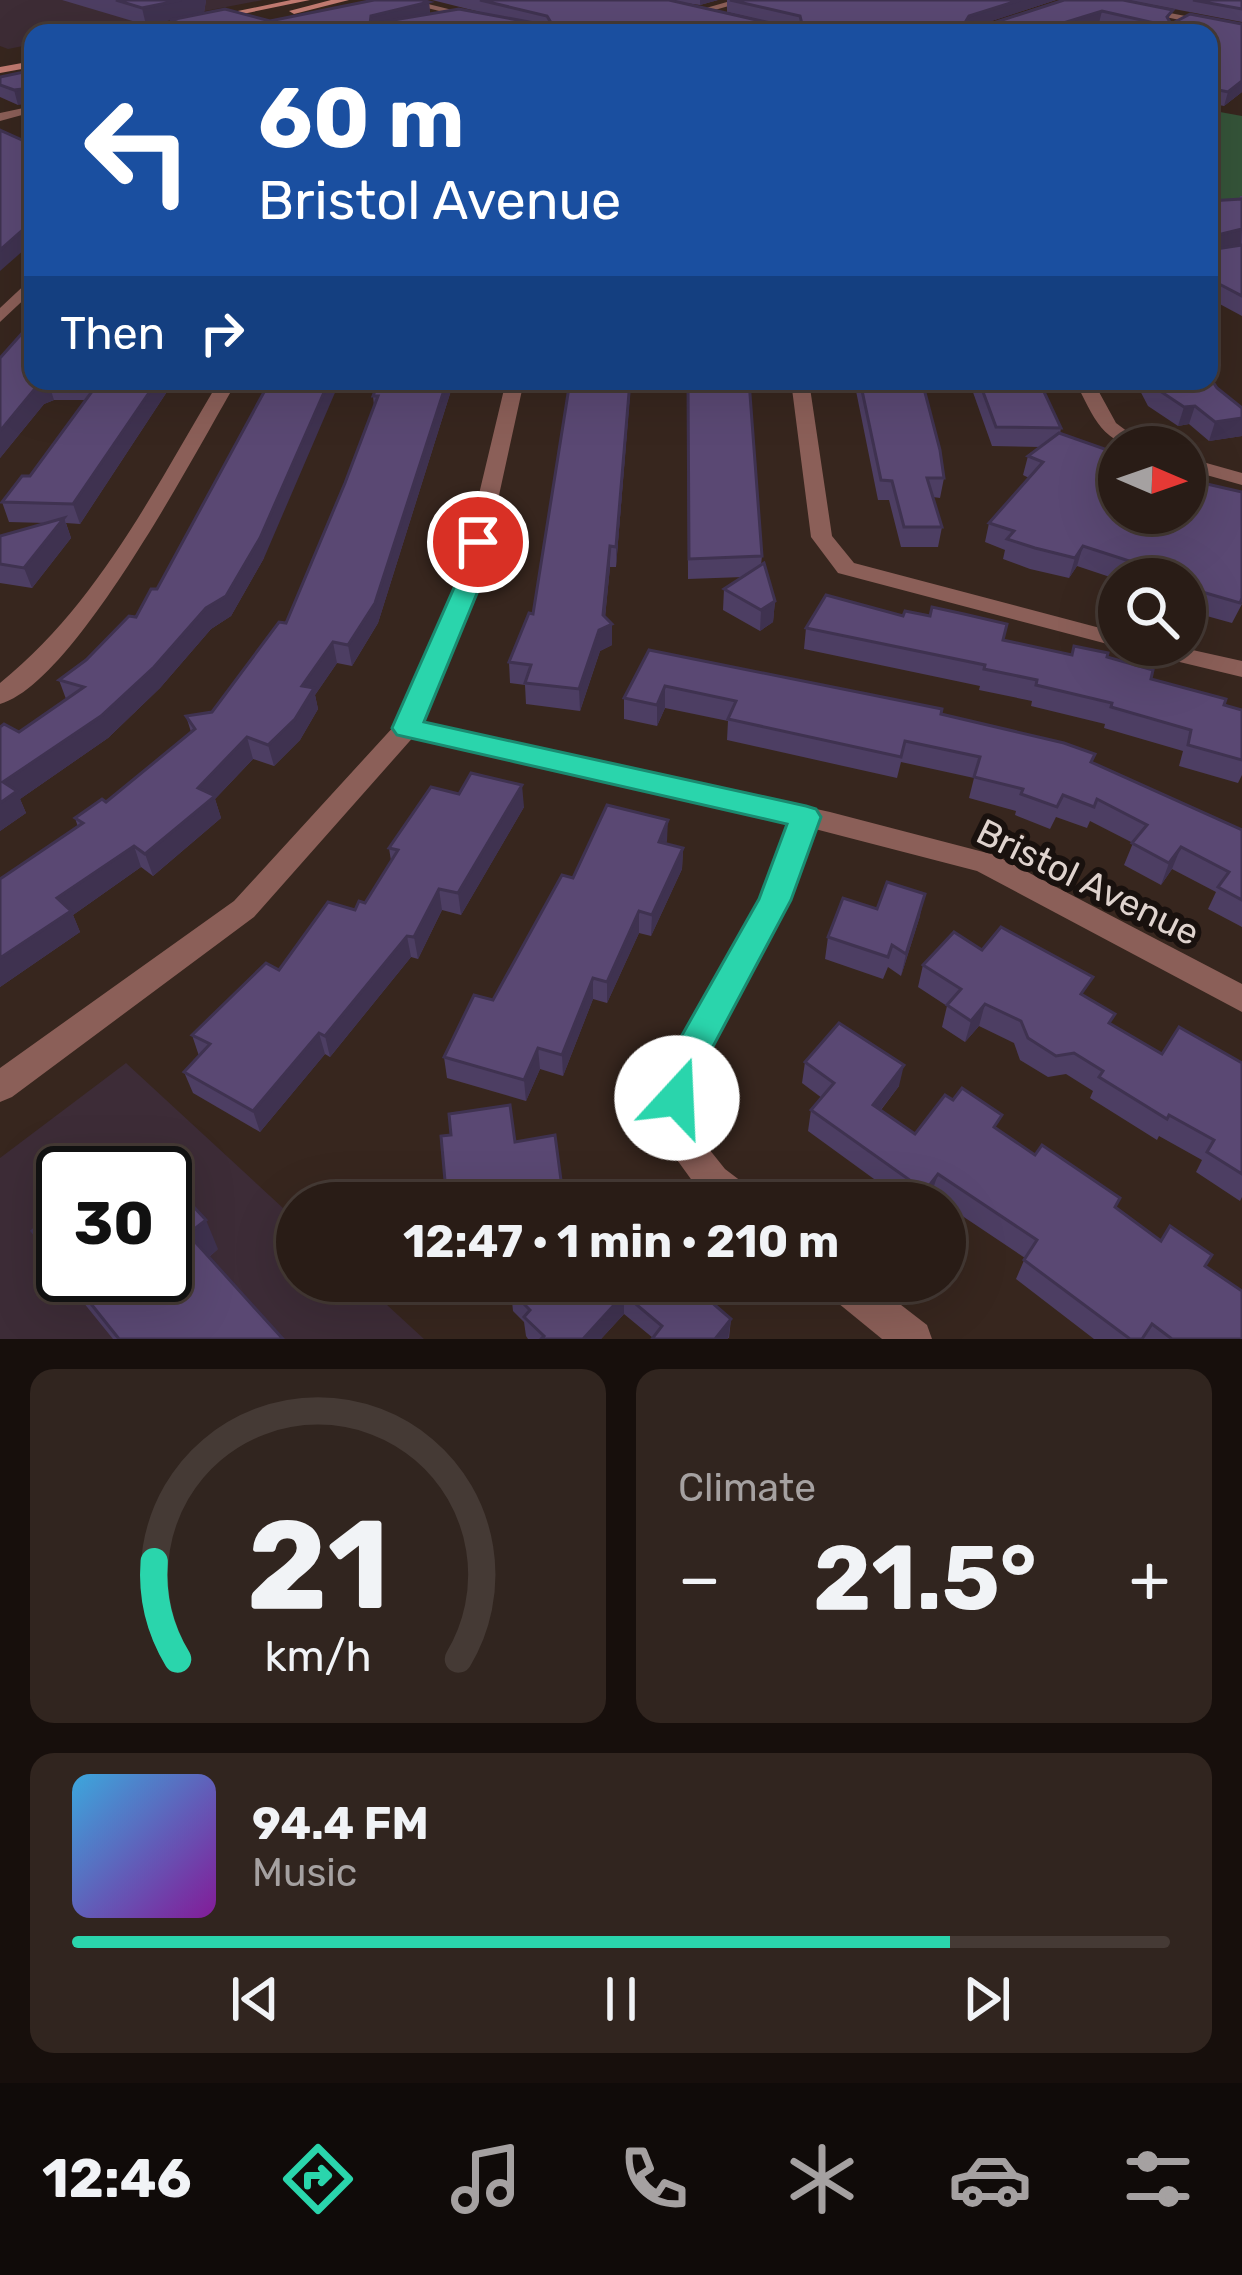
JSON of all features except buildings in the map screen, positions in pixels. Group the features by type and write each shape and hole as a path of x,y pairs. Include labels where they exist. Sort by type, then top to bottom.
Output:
{"main road":[{"path":"182,24 305,0"},
{"path":"231,24 344,0"}],"street":[{"path":"400,0 504,24"},
{"path":"697,12 745,0"},
{"path":"1082,0 1206,24"},
{"path":"679,8 735,20"},
{"path":"421,23 462,14"},
{"path":"0,317 24,291"},
{"path":"0,696 22,680 85,614 222,390"},
{"path":"0,1087 244,909 407,728 470,581 513,390"},
{"path":"801,390 822,537 846,568 1098,634"},
{"path":"1089,390 1108,426"},
{"path":"1206,469 1242,479"},
{"path":"1206,661 1242,669"},
{"name":"Bristol Avenue","path":"407,728 806,817 985,863 1242,999"},
{"path":"715,1182 671,1128 683,1067 775,900 806,817"},
{"path":"866,1302 913,1339"}],"shaded area":[{"path":"0,0 263,0 137,24 24,24 24,46 0,46"},
{"path":"126,1063 276,1202 276,1302 384,1302 424,1339 0,1339 0,1158"}],"green space":[{"path":"1218,112 1242,116 1242,205 1218,205"}],"route":[{"path":"478,542 470,581 407,728 806,817 775,900 683,1067 677,1098"}]}
